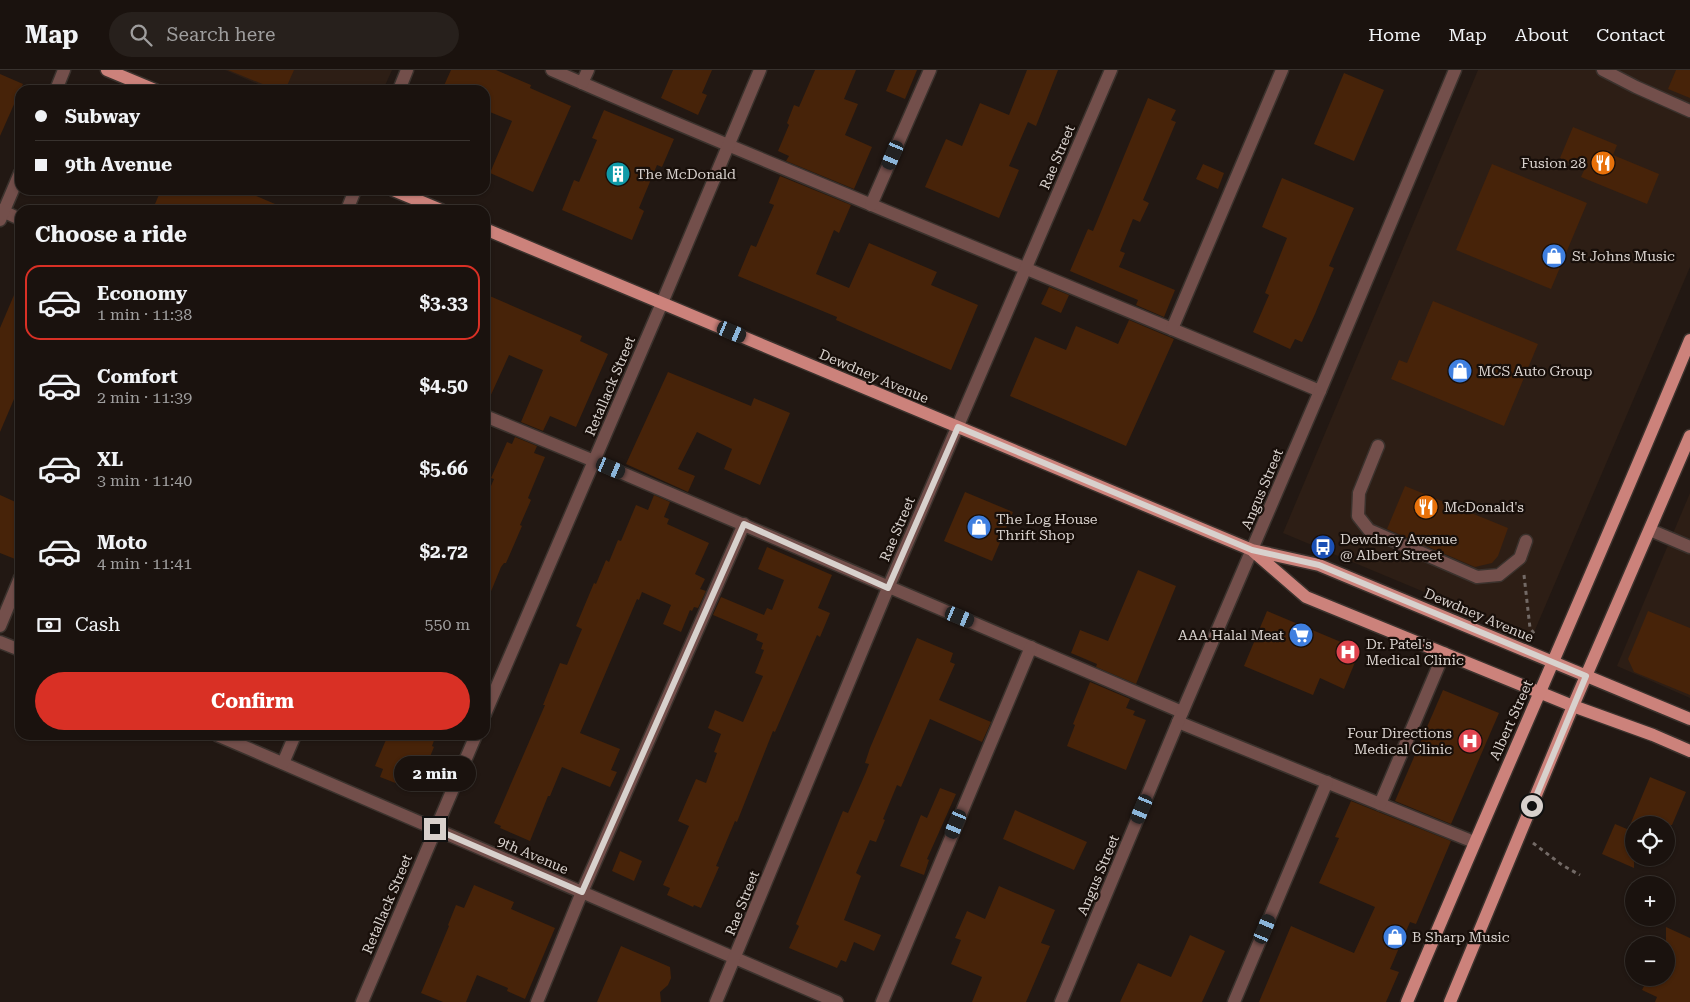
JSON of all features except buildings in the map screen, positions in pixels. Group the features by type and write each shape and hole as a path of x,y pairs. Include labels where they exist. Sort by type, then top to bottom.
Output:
{"main road":[{"path":"107,70 143,85"},
{"path":"405,195 429,205"},
{"name":"Dewdney Avenue","path":"490,230 1252,550 1319,565 1690,719"},
{"name":"Albert Street","path":"1407,1002 1474,842 1628,490 1690,340"},
{"path":"1450,1002 1573,706 1690,436"},
{"name":"Dewdney Avenue","path":"1252,550 1306,597 1573,706 1653,735 1690,751"}],"street":[{"path":"58,85 64,70"},
{"path":"401,85 407,70"},
{"path":"552,70 871,205 1320,391"},
{"path":"582,83 588,70"},
{"name":"Retallack Street","path":"490,702 760,70"},
{"path":"871,205 930,70"},
{"name":"Rae Street","path":"716,1002 888,588 1111,70"},
{"path":"1172,329 1282,70"},
{"name":"Angus Street","path":"1061,1002 1455,70"},
{"path":"1603,70 1690,111"},
{"path":"15,184 1,214 15,218"},
{"path":"490,418 594,460 888,588 1031,647 1180,717 1327,782 1474,842"},
{"path":"1378,446 1359,493 1358,516 1369,530 1477,577 1499,575 1520,558 1524,546"},
{"path":"537,1002 582,892 744,524"},
{"path":"1650,530 1690,547"},
{"path":"0,626 15,590"},
{"path":"0,642 15,648"},
{"path":"882,1002 1031,647"},
{"path":"1380,804 1444,653"},
{"name":"9th Avenue","path":"229,740 837,1002"},
{"path":"283,763 293,740"},
{"name":"Retallack Street","path":"362,1002 474,740"},
{"path":"1234,1002 1327,782"}],"path":[{"path":"1524,546 1530,628 1552,662"},
{"path":"1520,833 1562,865 1580,875"}],"shaded area":[{"path":"225,70 392,70 385,85 260,85"},
{"path":"1478,70 1690,70 1690,267 1532,637 1283,533"},
{"path":"1690,493 1690,698 1617,666"}],"place":[{"name":"Fusion 28","path":"1603,163"},
{"name":"The McDonald","path":"618,174"},
{"name":"St Johns Music","path":"1554,256"},
{"name":"MCS Auto Group","path":"1460,371"},
{"name":"McDonald's","path":"1426,507"},
{"name":"The Log House Thrift Shop","path":"979,527"},
{"name":"Dewdney Avenue @ Albert Street","path":"1323,547"},
{"name":"AAA Halal Meat","path":"1301,635"},
{"name":"Dr. Patel's Medical Clinic","path":"1348,652"},
{"name":"Four Directions Medical Clinic","path":"1470,741"},
{"name":"B Sharp Music","path":"1395,937"}],"route":[{"path":"435,829 582,892 744,524 888,588 958,427 1252,550 1319,565 1586,676 1532,806"}]}
